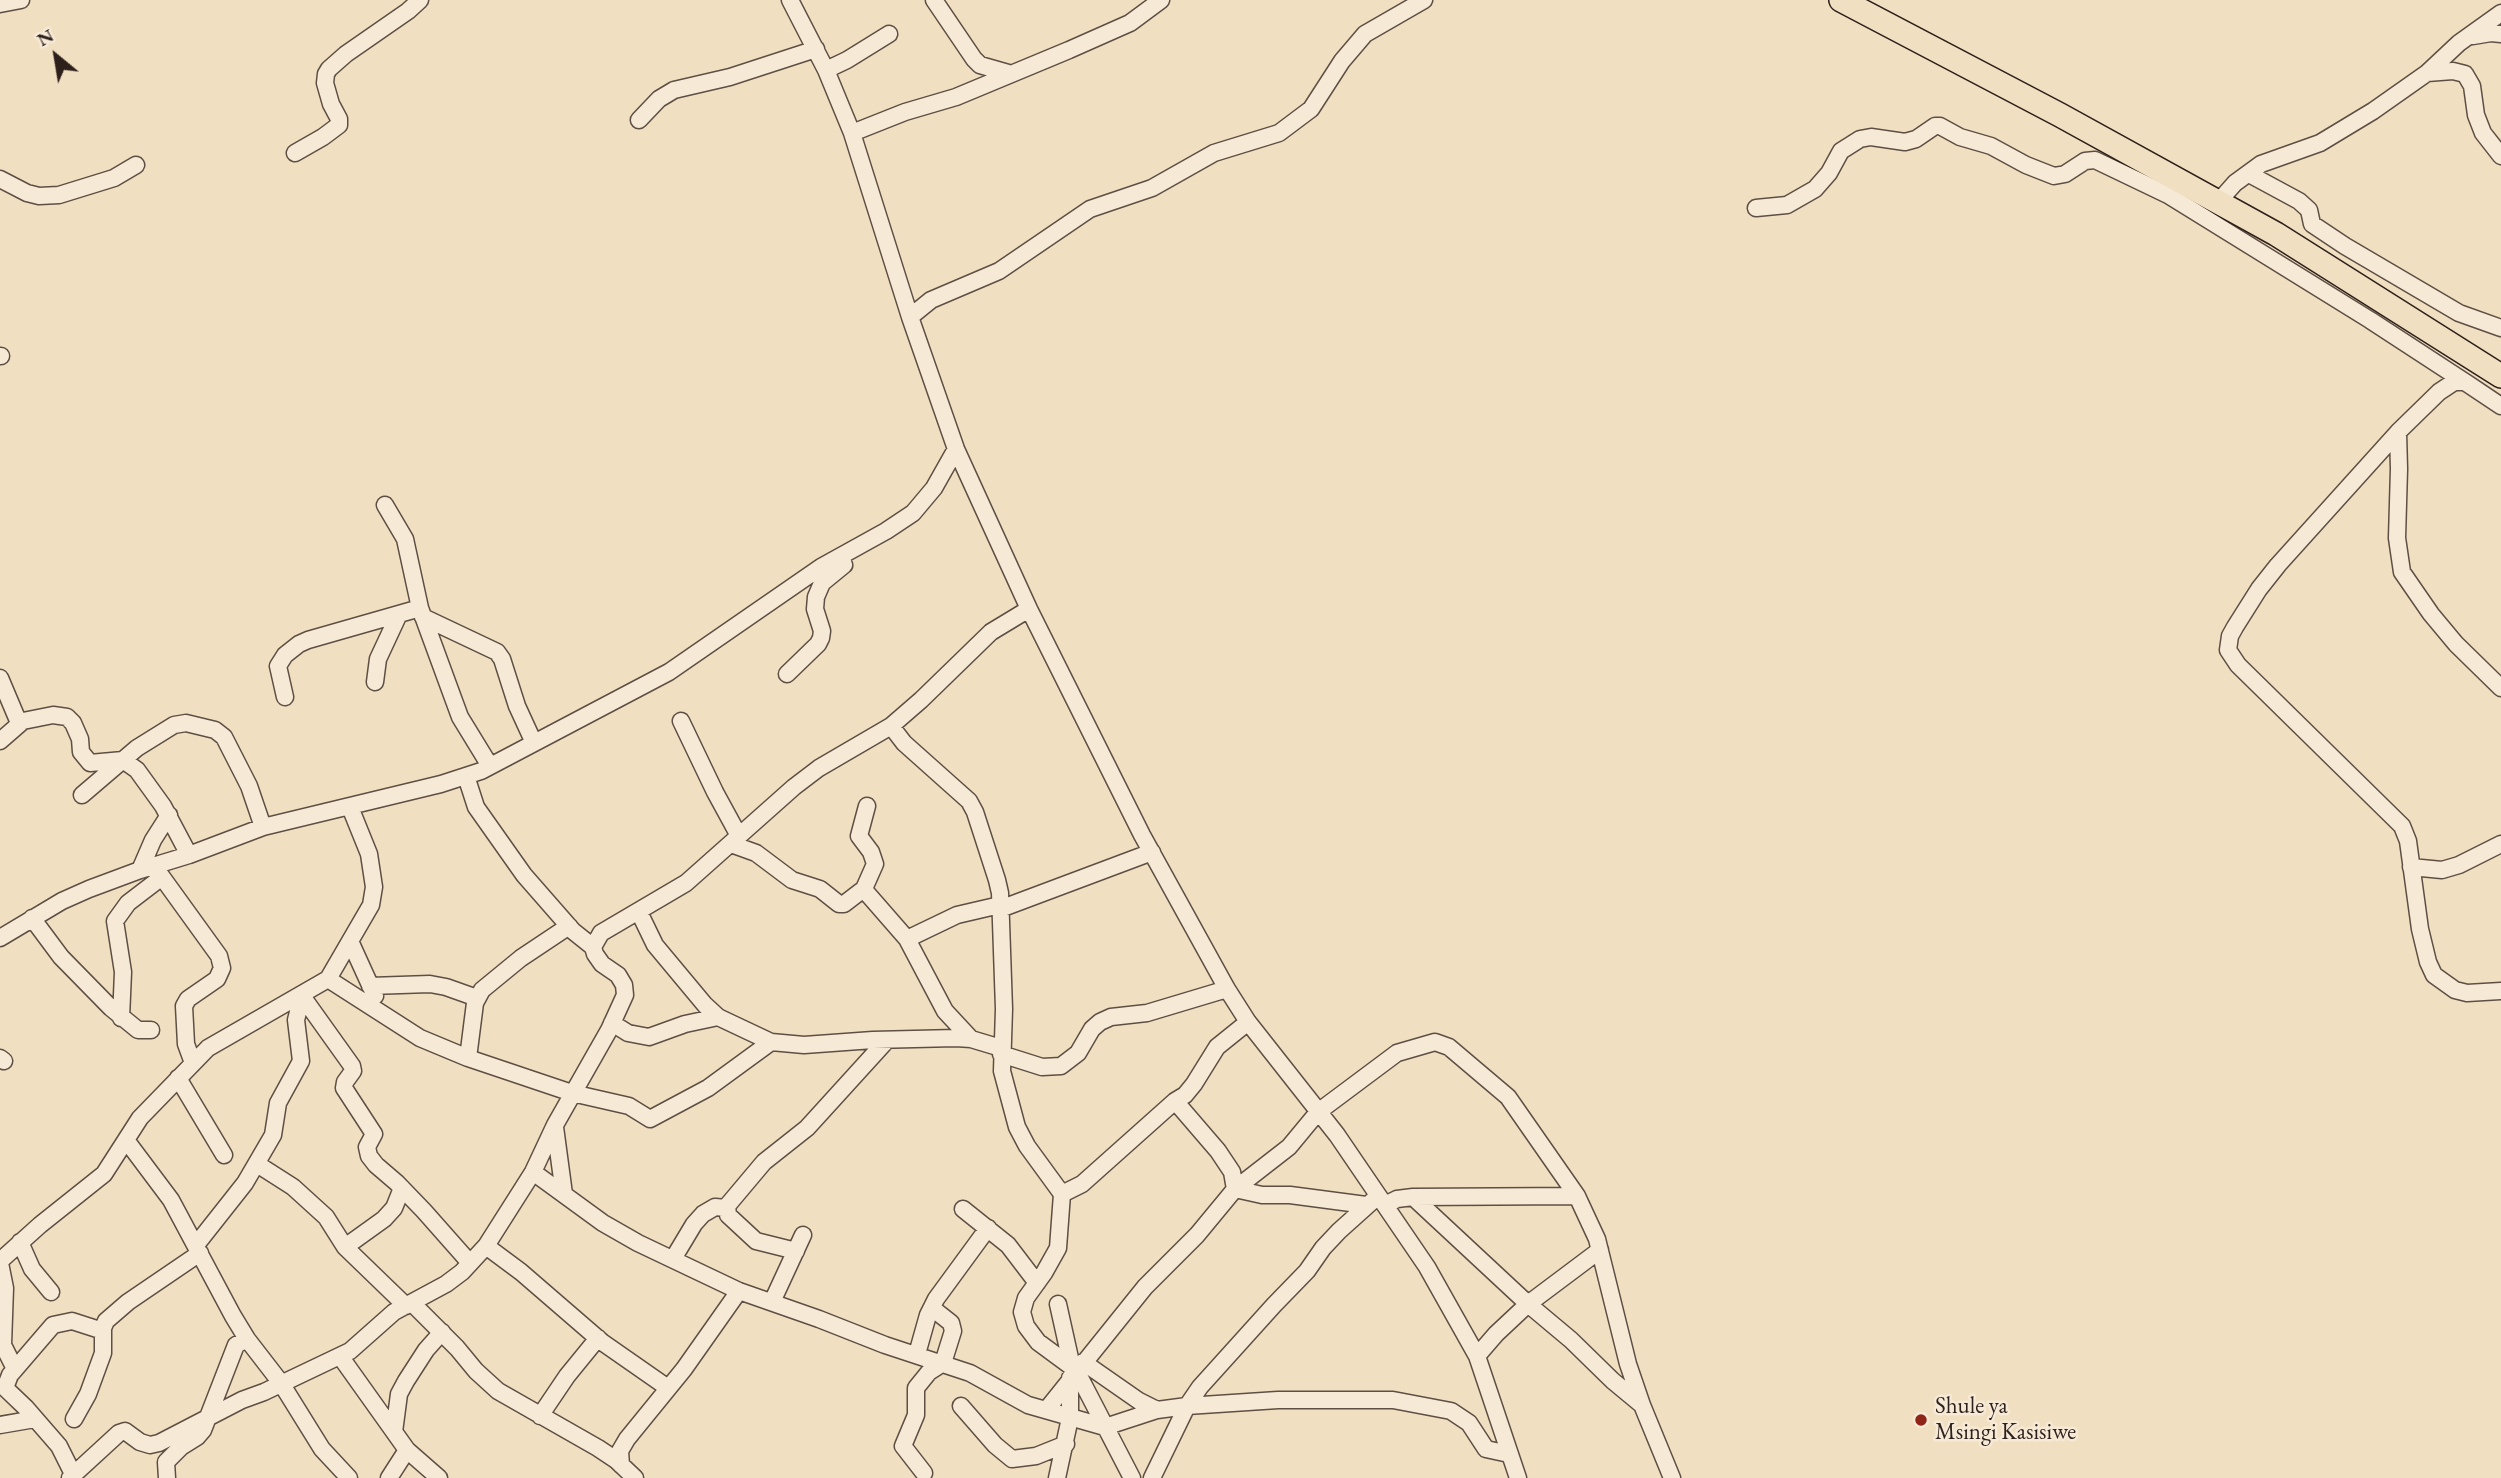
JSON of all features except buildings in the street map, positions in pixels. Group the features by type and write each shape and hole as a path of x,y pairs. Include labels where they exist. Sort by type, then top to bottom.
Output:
{"highway":[{"path":"1841,0 2060,114 2219,201 2501,376"}],"street":[{"path":"0,4 21,0"},
{"path":"295,153 339,125 325,83 329,69 419,0"},
{"path":"790,0 826,69 852,133 910,317 956,449 1028,609 1152,852 1227,989 1248,1022 1337,1135 1376,1202 1427,1267 1477,1356 1518,1478"},
{"path":"934,0 974,59 981,65 1008,73"},
{"path":"852,133 905,112 956,97 1130,23 1161,0"},
{"path":"910,317 938,297 999,271 1090,209 1152,188 1214,153 1279,133 1311,109 1342,61 1365,34 1424,0"},
{"path":"2219,201 2235,183 2261,164 2337,135 2427,73 2467,37 2501,13"},
{"path":"826,69 847,60 889,34"},
{"path":"2467,37 2501,34"},
{"path":"639,120 659,99 674,90 730,77 816,49"},
{"path":"2427,73 2459,72 2465,75 2472,86 2480,125 2501,156"},
{"path":"1756,208 1787,205 1815,189 1829,173 1841,151 1860,139 1871,137 1905,142 1916,139 1935,126 1991,146 2026,165 2054,176 2064,174 2085,161 2095,160 2168,195 2370,320 2501,406"},
{"path":"0,179 27,193 39,196 59,195 114,177 136,165"},
{"path":"2249,174 2299,201 2309,210 2312,224 2345,246 2459,313 2501,328"},
{"path":"0,186 0,194"},
{"path":"2465,382 2454,382 2439,391 2398,432 2259,589 2235,626 2228,650 2238,665 2402,826 2408,841 2420,929 2434,975 2455,990 2467,993 2501,991"},
{"path":"2398,432 2397,538 2402,572 2415,594 2440,624 2501,688"},
{"path":"0,938 7,925 32,918 89,888 152,871 263,827 466,776 490,766 669,672 821,567 913,513 934,488 956,449"},
{"path":"385,505 403,534 421,612 460,717 490,766"},
{"path":"787,674 818,644 822,631 814,609 816,597 822,583 844,565 841,556"},
{"path":"593,947 601,933 686,883 760,816 819,768 891,726 991,632 1028,609"},
{"path":"285,697 278,666 285,655 299,644 399,614 421,612 497,652 534,743"},
{"path":"375,682 378,659 399,614"},
{"path":"0,678 19,723"},
{"path":"0,741 19,723 37,717 63,715 73,723 80,739 81,752 90,763 123,760 131,764 146,780 189,855"},
{"path":"681,721 735,840 762,856 792,880 821,889 839,904 844,904 863,891 875,864 871,852 859,836 867,806"},
{"path":"82,795 137,748 177,723 186,723 218,731 224,737 249,786 263,827"},
{"path":"891,726 904,743 954,785 973,806 997,880 1004,1009 1002,1071 1017,1127 1037,1161 1062,1194 1058,1248 1023,1304 1026,1326 1038,1342 1075,1369 1157,1410"},
{"path":"103,1331 72,1321 54,1325 15,1369 5,1389 26,1408 63,1452 71,1476 119,1433 125,1431 140,1442 150,1445 167,1440 242,1400 340,1356 360,1344 379,1325 409,1304 446,1284 470,1264 486,1245 533,1172 555,1125 612,1023 625,990 618,975 602,964 593,947 569,926 524,875 476,807 466,776"},
{"path":"15,1369 3,1345 5,1288 0,1262 20,1242 104,1174 140,1118 208,1048 328,979 371,905 374,887 369,854 350,807"},
{"path":"121,1018 122,972 115,921 152,871 153,840 169,816"},
{"path":"2411,867 2441,870 2459,865 2501,844"},
{"path":"906,939 957,915 1000,907 1152,852"},
{"path":"152,871 219,956 222,968 217,979 188,999 184,1006 186,1044 193,1063"},
{"path":"863,891 906,939 945,1011 971,1039"},
{"path":"639,912 655,944 705,1005 718,1017 771,1042 804,1045 923,1038 971,1039 1042,1066 1061,1066 1078,1053 1092,1029 1100,1022 1111,1017 1147,1013 1227,989"},
{"path":"32,918 61,957 121,1018 138,1030 151,1030"},
{"path":"468,1058 473,1010 482,990 521,958 569,926"},
{"path":"350,941 384,1014"},
{"path":"328,979 420,1038 468,1058 572,1093 625,1104 644,1117 652,1119 708,1088 771,1042"},
{"path":"370,986 430,984 446,986 477,998"},
{"path":"74,1419 88,1394 103,1353 106,1321 198,1249 257,1164 273,1135 278,1103 301,1061 302,1048 296,1020 302,996"},
{"path":"302,996 352,1066 353,1071 344,1088 374,1136 367,1147 369,1156 402,1188 470,1264"},
{"path":"612,1023 628,1033 649,1037 685,1024 718,1017"},
{"path":"1062,1194 1082,1184 1185,1095 1217,1047 1248,1022"},
{"path":"726,1208 764,1162 807,1128 887,1040"},
{"path":"1047,1409 1075,1369 1145,1287 1197,1236 1235,1189 1289,1147 1318,1112 1402,1050 1435,1042 1449,1047 1508,1097 1577,1196 1594,1230 1628,1364 1672,1478"},
{"path":"178,1078 223,1155"},
{"path":"1175,1101 1218,1151 1232,1172 1235,1189"},
{"path":"555,1125 564,1194"},
{"path":"126,1140 171,1200 247,1339 281,1383 322,1448 349,1478"},
{"path":"257,1164 293,1187 326,1217 345,1247 442,1332 485,1380 503,1394 598,1448 635,1478"},
{"path":"533,1172 603,1223 638,1243 739,1291 970,1373 1028,1405 1070,1418 1105,1427 1157,1410 1187,1406 1318,1398 1393,1400 1451,1411 1469,1423 1486,1449 1509,1454"},
{"path":"345,1247 384,1219 394,1208 402,1188"},
{"path":"1235,1189 1262,1195 1376,1202 1413,1197 1577,1196"},
{"path":"1413,1197 1642,1405"},
{"path":"1152,1478 1187,1406 1220,1364 1307,1272 1323,1248 1376,1202"},
{"path":"673,1259 694,1224 704,1214 715,1207 726,1208"},
{"path":"726,1208 729,1215 756,1241 796,1251"},
{"path":"963,1209 1008,1245 1037,1283"},
{"path":"917,1354 932,1308 941,1292 988,1228"},
{"path":"772,1302 803,1235"},
{"path":"20,1242 32,1269 51,1292"},
{"path":"486,1245 598,1338 668,1388"},
{"path":"1477,1356 1528,1304 1600,1250"},
{"path":"621,1465 620,1451 627,1439 739,1291"},
{"path":"1058,1304 1075,1369 1132,1478"},
{"path":"924,1472 904,1450 904,1440 916,1415 916,1388 929,1372 943,1363 952,1327 945,1317 932,1308"},
{"path":"394,1432 397,1403 405,1381 442,1332"},
{"path":"540,1416 598,1338"},
{"path":"167,1478 166,1462 181,1447 197,1437 209,1418 236,1345 247,1339"},
{"path":"340,1356 407,1450 439,1478"},
{"path":"1057,1478 1066,1444 1075,1369"},
{"path":"961,1405 1002,1452 1012,1459 1036,1456 1066,1444"},
{"path":"0,1425 35,1419"},
{"path":"394,1474 407,1450"}],"place":[{"name":"Shule ya Msingi Kasisiwe","path":"1921,1420"}]}
